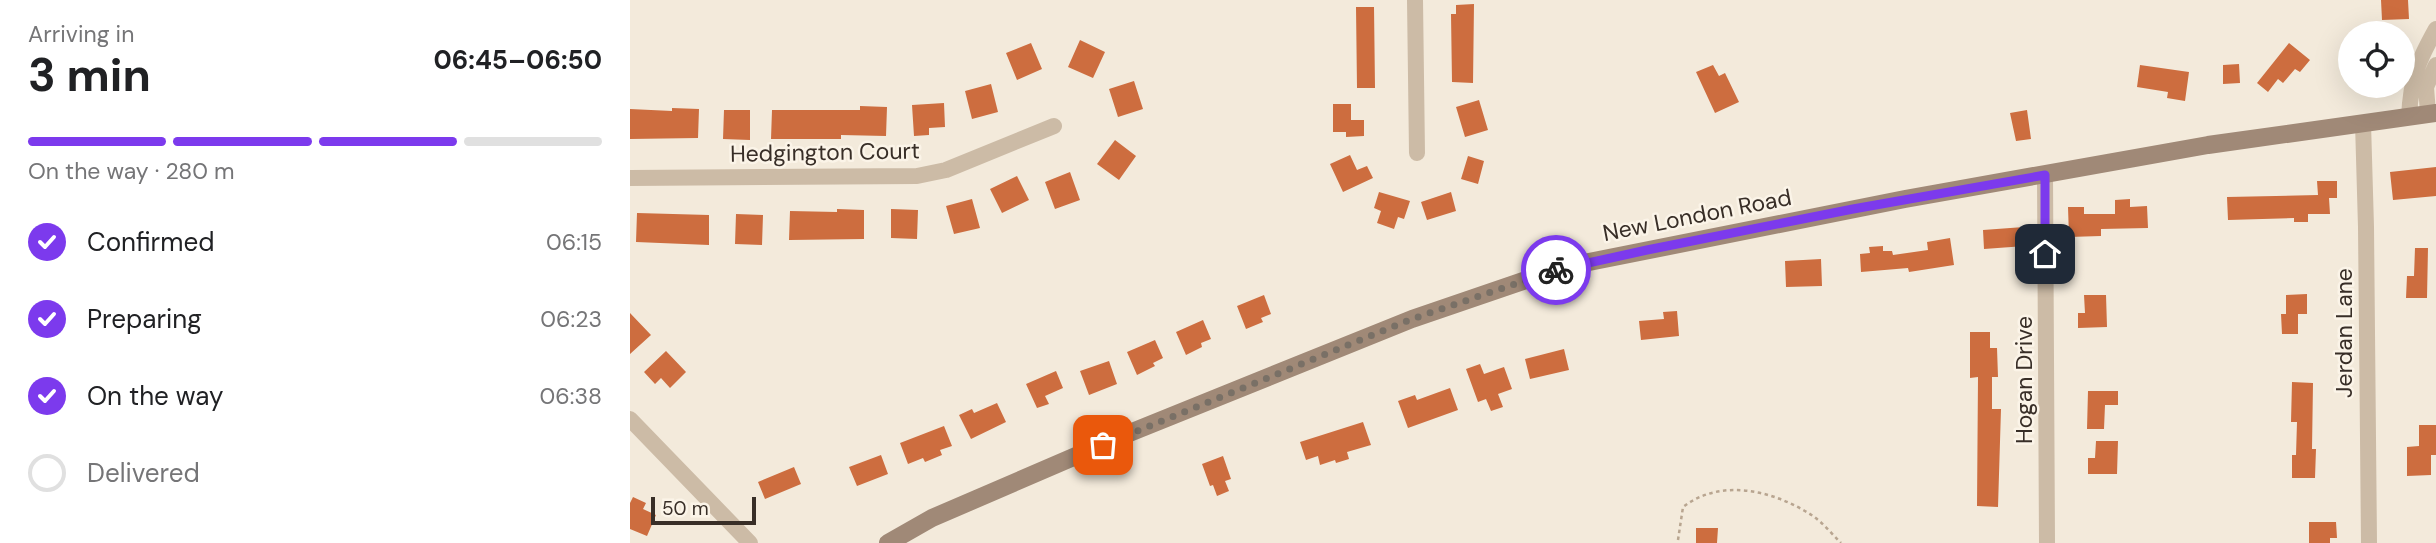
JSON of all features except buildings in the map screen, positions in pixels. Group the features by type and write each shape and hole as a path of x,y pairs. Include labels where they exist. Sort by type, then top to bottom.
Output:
{"street":[{"path":"1415,0 1416,153"},
{"path":"2409,117 2411,85 2419,60 2436,29"},
{"path":"2432,113 2426,87 2436,65"},
{"name":"New London Road","path":"888,543 932,518 1127,434 1412,319 1564,267 2208,145 2432,113"},
{"name":"Jerdan Lane","path":"2363,123 2369,543"},
{"name":"Hedgington Court","path":"630,178 917,176 946,170 1054,126"},
{"name":"Hogan Drive","path":"2045,175 2047,543"},
{"path":"630,419 750,543"}],"path":[{"path":"1678,540 1683,507 1692,500 1716,491 1753,490 1780,499 1814,517 1841,543"}],"way so far":[{"path":"1103,445 1412,319 1556,270"}],"route":[{"path":"1556,270 1853,209 2045,175 2045,254"}]}
